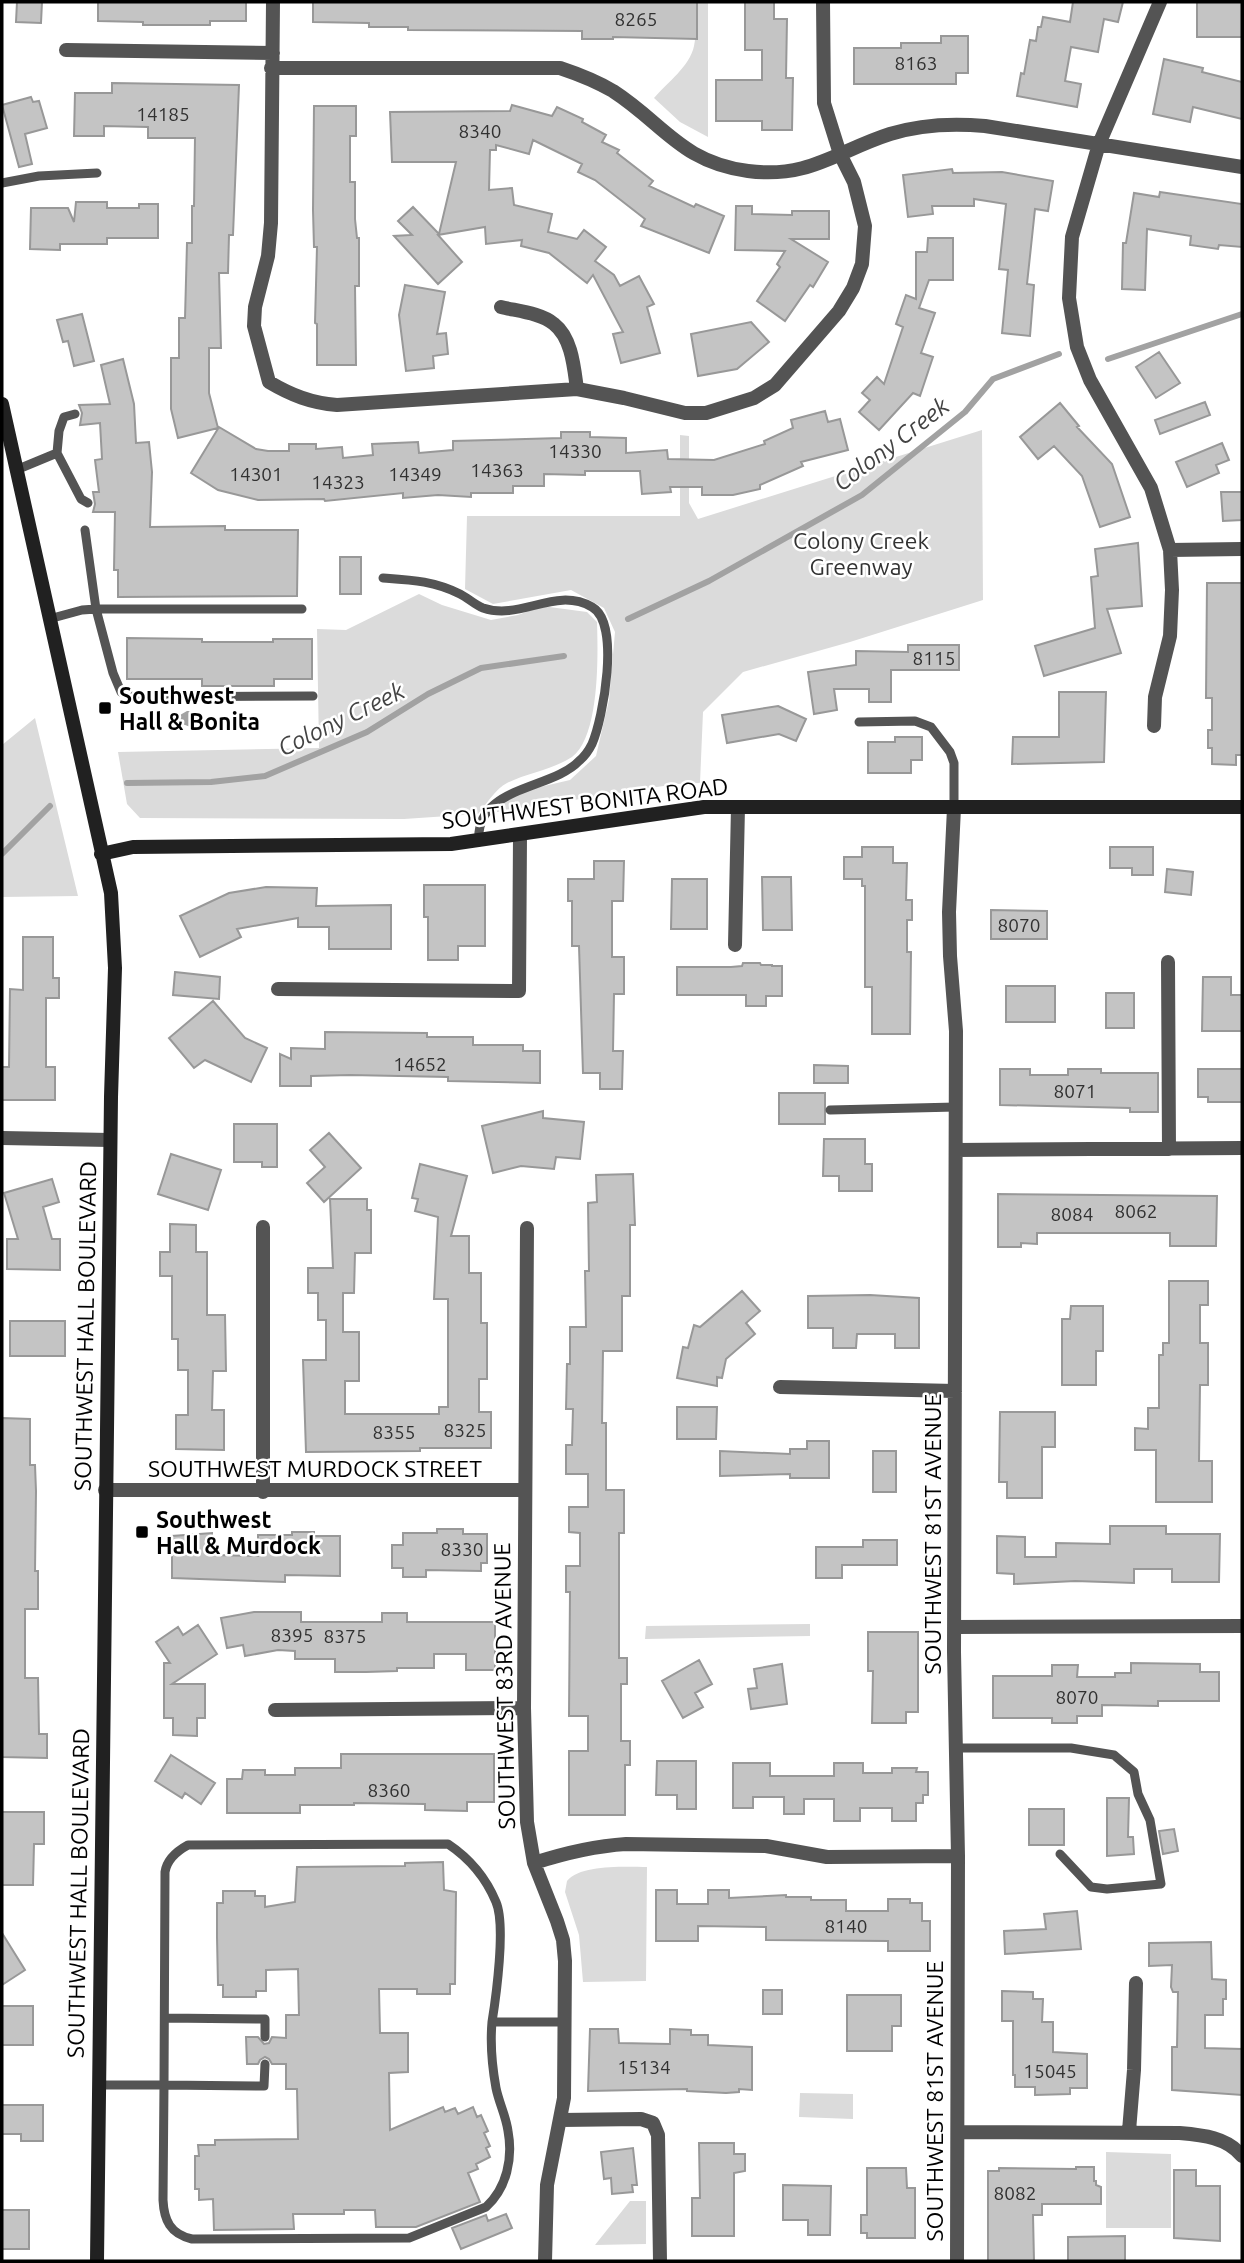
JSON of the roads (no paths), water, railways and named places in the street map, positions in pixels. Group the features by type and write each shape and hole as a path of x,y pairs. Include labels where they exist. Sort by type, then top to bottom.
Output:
{"main road":[{"name":"SOUTHWEST HALL BOULEVARD","path":"2,404 111,895 115,968 105,1490 97,2261"},
{"name":"SOUTHWEST BONITA ROAD","path":"101,854 133,847 419,846 479,842 673,811 738,807 1242,807"}],"street":[{"path":"273,2 271,223 268,256 255,307 254,326 268,382 293,396 317,404 337,405 577,389 685,412 706,413 754,398 775,386 839,311 853,288 862,264 864,226 854,182 840,154 824,103 823,2"},
{"path":"1154,726 1155,697 1170,636 1170,550 1151,488 1090,380 1077,347 1069,298 1072,237 1099,144 1160,2"},
{"path":"66,50 272,61 560,68 588,78 614,92 684,148 722,165 747,171 793,172 906,130 946,124 985,126 1242,167"},
{"path":"501,307 553,323 563,335 572,356 577,389"},
{"path":"1170,550 1242,549"},
{"path":"735,945 738,807"},
{"name":"SOUTHWEST 81ST AVENUE","path":"954,808 949,912 956,1031 954,1627 958,1856 957,2261"},
{"path":"278,989 519,991 520,836"},
{"path":"1168,962 1169,1149"},
{"path":"2,1138 110,1140"},
{"path":"956,1150 1242,1148 1242,1158"},
{"path":"262,1227 262,1492"},
{"name":"SOUTHWEST 83RD AVENUE","path":"527,1228 524,1490 527,1822 534,1863 563,1940 565,2022 564,2098 547,2185 545,2261"},
{"path":"779,1387 955,1391"},
{"name":"SOUTHWEST MURDOCK STREET","path":"105,1490 524,1490"},
{"path":"954,1627 1242,1626"},
{"path":"275,1710 524,1708"},
{"path":"534,1863 561,1854 626,1844 766,1846 827,1857 958,1856"},
{"path":"1129,2132 1136,1983"},
{"path":"561,2120 641,2119 653,2123 658,2135 660,2261"},
{"path":"958,2132 1170,2132 1212,2137 1226,2143 1242,2156"}],"lane":[{"path":"2,183 31,177 97,173"},
{"path":"75,414 64,417 57,453 80,499 88,503"},
{"path":"16,470 57,453"},
{"path":"85,530 96,609 113,673 121,692 133,697 313,696"},
{"path":"383,578 427,580 460,594 483,608 509,611 551,600 571,601 592,607 602,616 608,640 607,664 604,695 591,747 578,763 562,774 517,789 497,804 482,818 478,832 479,842"},
{"path":"49,619 96,609 302,609"},
{"path":"859,722 915,721 931,727 950,752 954,763 954,808"},
{"path":"830,1110 956,1107"},
{"path":"956,1748 1071,1748 1114,1755 1134,1772 1138,1794 1150,1819 1161,1884 1107,1889 1091,1887 1060,1854"},
{"path":"196,1844 448,1844 471,1863 498,1904 499,1985 492,2022 492,2067 509,2132 504,2185 486,2207 409,2238 191,2239 173,2231 164,2213 165,1872 166,1865 179,1851 196,1844"},
{"path":"165,2018 265,2019 265,2037"},
{"path":"492,2022 565,2022"},
{"path":"99,2085 264,2086 265,2064"}],"waterway":[{"name":"Colony Creek","path":"1108,359 1242,314"},
{"name":"Colony Creek","path":"628,619 709,581 862,495 965,412 993,379 1059,354"},
{"name":"Colony Creek","path":"127,783 211,782 265,776 367,732 428,694 481,668 564,656"},
{"name":"Colony Creek","path":"2,854 50,806"}],"place":[{"name":"Southwest Hall & Bonita","path":"105,708"},
{"name":"Southwest Hall & Murdock","path":"142,1532"}],"park label":[{"name":"Colony Creek Greenway","path":"861,553"}]}
